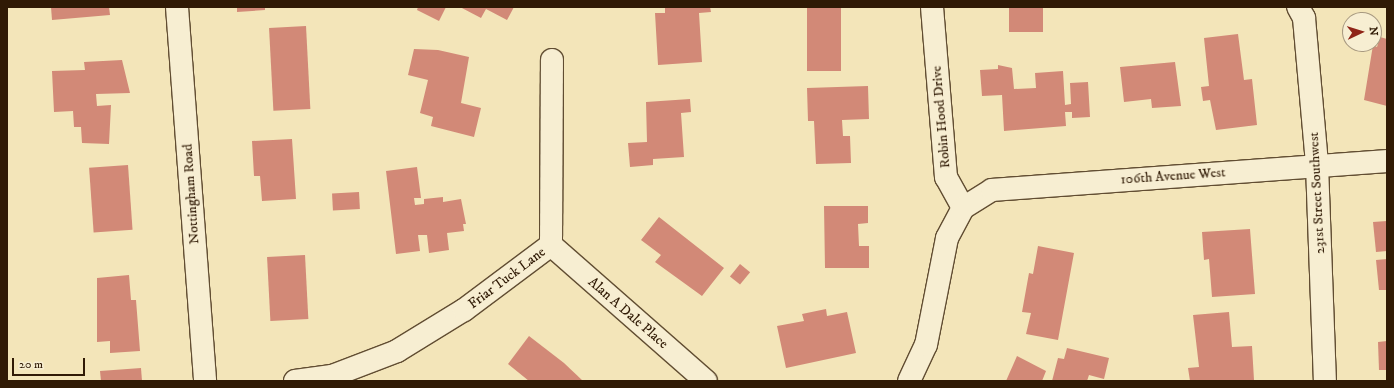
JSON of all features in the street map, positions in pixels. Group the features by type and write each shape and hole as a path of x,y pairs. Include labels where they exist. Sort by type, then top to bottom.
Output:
{"street":[{"name":"Nottingham Road","path":"177,7 205,381"},
{"name":"Robin Hood Drive","path":"932,7 946,177 963,208"},
{"name":"231st Street Southwest","path":"1298,7 1304,18 1317,166 1325,381"},
{"name":"Friar Tuck Lane","path":"295,381 332,376 397,351 464,310 550,245 552,60"},
{"name":"106th Avenue West","path":"963,208 992,190 1387,161"},
{"path":"909,381 926,345 947,238 963,208"},
{"name":"Alan A Dale Place","path":"550,245 706,381"}],"building":[{"path":"51,7 109,7 110,15 52,20"},
{"path":"237,7 265,7 265,10 237,12"},
{"path":"418,7 446,7 439,21 417,10"},
{"path":"460,7 514,7 507,20 486,9 481,18"},
{"path":"665,7 710,7 711,12 699,13 702,62 658,65 655,13 665,13"},
{"path":"807,7 841,7 841,71 807,71"},
{"path":"1009,7 1043,7 1043,32 1009,32"},
{"path":"306,26 310,109 273,111 269,28"},
{"path":"1238,34 1244,80 1252,79 1257,125 1216,130 1210,100 1203,101 1201,87 1209,86 1204,38"},
{"path":"1382,38 1387,39 1387,106 1364,100 1372,52 1382,52"},
{"path":"414,49 438,50 469,57 461,103 481,108 474,137 431,126 433,117 420,113 428,80 408,75"},
{"path":"122,60 130,93 96,94 97,106 111,105 109,144 82,143 81,127 74,127 73,111 54,112 52,71 85,70 84,62"},
{"path":"1175,62 1181,106 1152,108 1151,99 1124,102 1120,67"},
{"path":"998,65 1012,68 1014,89 1036,88 1035,73 1063,71 1065,105 1071,104 1070,83 1088,82 1090,117 1072,118 1072,112 1065,112 1066,126 1004,131 1002,95 982,96 980,70 998,69"},
{"path":"868,86 869,119 842,120 843,136 850,136 851,163 816,164 814,121 808,121 807,88"},
{"path":"690,99 691,112 681,113 684,157 653,159 653,165 630,167 628,143 647,142 646,102"},
{"path":"292,139 296,199 262,201 260,176 254,176 252,141"},
{"path":"128,165 133,230 94,233 89,168"},
{"path":"417,167 421,198 414,198 415,205 424,204 424,199 443,197 443,202 461,199 466,224 463,224 464,231 447,233 449,250 429,253 427,235 418,235 420,251 396,254 386,171"},
{"path":"359,192 360,209 333,210 332,193"},
{"path":"824,206 868,206 868,223 858,224 859,246 869,246 869,268 825,268"},
{"path":"659,217 724,268 702,296 655,262 661,255 641,240"},
{"path":"1387,221 1387,251 1376,252 1373,222"},
{"path":"1250,229 1255,294 1212,297 1209,259 1204,260 1202,232"},
{"path":"1038,246 1074,253 1058,340 1026,334 1031,313 1022,312 1029,273 1033,274"},
{"path":"305,255 308,319 270,321 267,257"},
{"path":"1387,259 1387,290 1379,290 1376,260"},
{"path":"740,264 750,272 740,285 730,276"},
{"path":"129,275 131,300 136,300 140,351 110,353 110,341 97,342 97,278"},
{"path":"826,309 827,316 847,312 856,353 786,368 777,326 804,321 802,314"},
{"path":"1229,312 1232,347 1252,346 1254,380 1190,381 1188,368 1199,367 1193,315"},
{"path":"529,336 564,363 583,381 529,381 508,364"},
{"path":"1387,341 1387,370 1379,370 1378,342"},
{"path":"1067,348 1109,358 1104,379 1089,375 1087,381 1052,381 1058,358 1064,359"},
{"path":"1017,356 1046,371 1042,381 1006,381"},
{"path":"141,368 142,381 101,381 100,371"}]}
